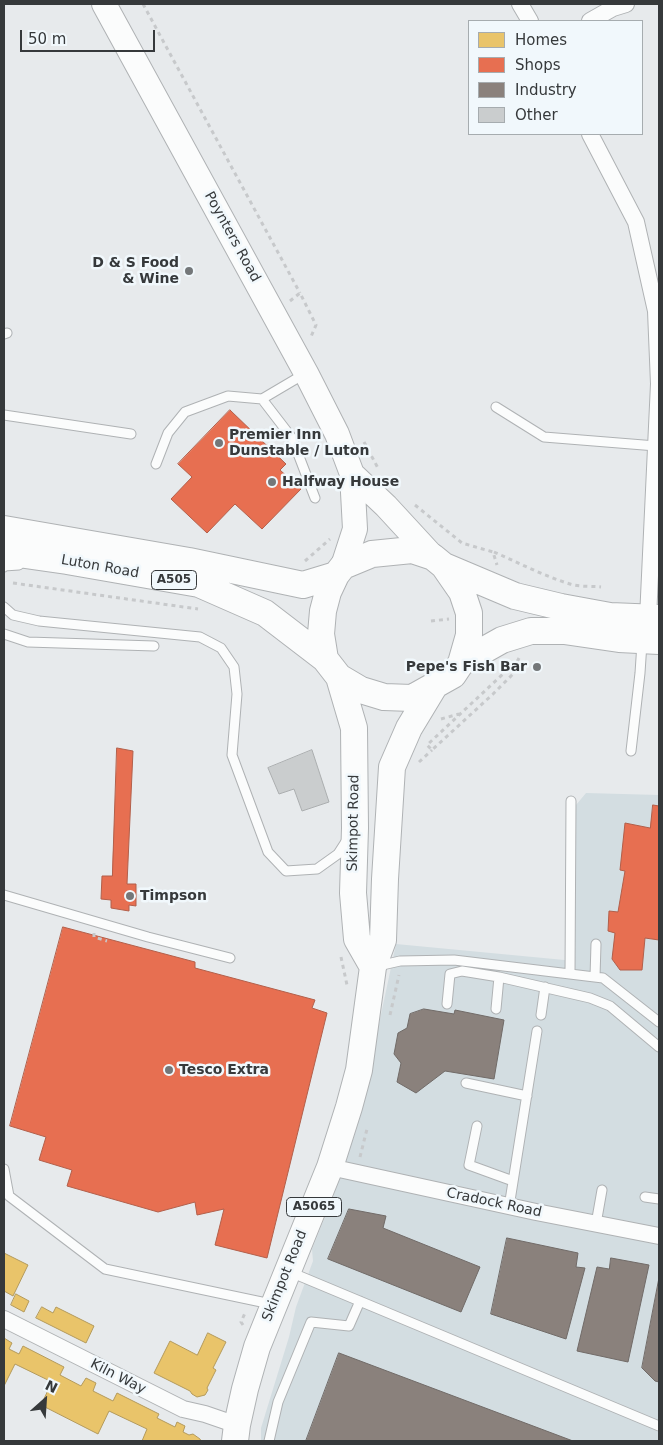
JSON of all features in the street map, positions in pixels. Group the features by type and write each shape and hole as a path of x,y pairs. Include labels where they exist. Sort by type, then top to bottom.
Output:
{"main road":[{"name":"Luton Road","path":"4,529 189,561 303,585 340,570"},
{"name":"A505","path":"340,570 372,554 412,550 515,596 610,616 652,629"},
{"name":"Luton Road","path":"4,552 198,584 265,613 332,668"},
{"path":"439,561 462,592 469,613 469,635 461,664"},
{"path":"332,668 321,634 323,611 328,592 340,570"},
{"name":"A505","path":"332,668 361,690 384,697 412,698 453,675 461,664 502,640 531,631 564,630 619,639 652,629"},
{"name":"Skimpot Road","path":"332,668 354,728 355,828 353,893 357,940 373,967"},
{"name":"Skimpot Road","path":"236,1433 245,1389 257,1347 330,1167 350,1107 359,1070 373,967 383,940 392,767 409,728 435,685"}],"street":[{"name":"Poynters Road","path":"104,4 306,373 337,434 352,474 355,529 340,570"},
{"path":"520,4 529,20"},
{"path":"592,20 613,8 626,4"},
{"path":"591,135 636,222 656,311 659,384 652,629"},
{"name":"Poynters Road","path":"352,474 439,561"},
{"name":"Cradock Road","path":"330,1167 509,1207 659,1236"},
{"name":"Kiln Way","path":"4,1320 182,1409 205,1414 236,1433"}],"lane":[{"path":"156,464 168,433 185,412 228,396 262,399 306,373"},
{"path":"262,399 292,438 315,498"},
{"path":"496,407 544,438 656,446"},
{"path":"4,415 131,434"},
{"path":"4,568 4,566 67,561"},
{"path":"4,607 13,615 39,621 200,637 222,648 234,668 237,694 232,755 268,852 286,871 317,869 338,854 355,828"},
{"path":"630,751 640,673 652,629"},
{"path":"4,634 28,642 154,646"},
{"path":"570,974 571,802"},
{"path":"4,896 148,938 230,958"},
{"path":"595,977 596,944"},
{"path":"373,967 400,961 454,960 603,978 659,1022"},
{"path":"447,1004 450,974 462,971 499,977 590,998 610,1006 659,1047"},
{"path":"496,1009 499,977"},
{"path":"541,1015 545,987"},
{"path":"509,1207 538,1031"},
{"path":"466,1083 528,1096"},
{"path":"477,1126 469,1165 513,1180"},
{"path":"4,1169 8,1196 105,1268 274,1305"},
{"path":"596,1224 602,1190"},
{"path":"645,1197 659,1199"},
{"path":"288,1271 659,1426"},
{"path":"269,1441 278,1402 311,1322 349,1326 360,1301"}],"path":[{"path":"143,4 316,324 308,344"},
{"path":"286,304 300,293"},
{"path":"361,438 381,472"},
{"path":"408,500 462,543 493,552 529,569 572,585 601,587 597,592"},
{"path":"301,564 336,534"},
{"path":"493,552 497,566 505,569"},
{"path":"432,750 427,745 524,654"},
{"path":"422,760 513,674 518,660"},
{"path":"340,957 349,992"}],"shaded area":[{"path":"586,793 659,795 659,1441 261,1441 261,1428 289,1337 296,1307 313,1261 312,1249 333,1197 357,1127 396,944 575,961 576,805"}],"building: Homes":[{"path":"4,1253 28,1265 13,1296 4,1291"},
{"path":"16,1294 29,1301 24,1312 11,1305"},
{"path":"42,1307 53,1313 56,1307 94,1326 86,1343 36,1318"},
{"path":"208,1333 226,1342 213,1368 216,1370 205,1395 197,1397 190,1391 154,1373 170,1341 197,1355"},
{"path":"4,1338 12,1343 9,1349 19,1354 23,1346 64,1367 60,1375 81,1386 86,1378 96,1383 93,1391 113,1401 117,1393 159,1414 157,1418 175,1427 177,1422 185,1426 183,1432 189,1435 193,1434 201,1441 142,1441 147,1429 109,1411 98,1434 41,1405 52,1382 15,1364 4,1386"}],"building: Shops":[{"path":"230,410 286,464 280,470 301,489 262,529 235,504 207,533 171,499 192,477 178,464"},
{"path":"117,748 133,751 127,884 136,884 136,906 129,905 129,911 111,908 111,900 101,899 102,876 112,876"},
{"path":"653,805 659,806 659,940 645,938 642,970 620,970 612,959 615,933 608,931 609,911 618,912 625,871 620,870 625,823 650,828"},
{"name":"Tesco Extra","path":"63,927 195,962 195,968 315,1000 312,1008 327,1013 267,1258 215,1245 224,1209 197,1215 195,1202 158,1212 67,1186 72,1170 39,1160 46,1137 10,1126"}],"building: Industry":[{"path":"424,1009 454,1014 455,1010 504,1020 494,1079 445,1071 416,1093 397,1082 401,1063 394,1054 398,1033 407,1028 410,1014"},
{"path":"349,1209 386,1216 383,1228 480,1267 461,1312 328,1259"},
{"path":"507,1238 578,1253 576,1267 585,1268 566,1339 491,1314"},
{"path":"611,1258 649,1265 628,1362 577,1351 597,1267 609,1269"},
{"path":"659,1278 659,1382 655,1381 642,1368"},
{"path":"339,1353 573,1441 306,1441"}],"building: Other":[{"path":"312,750 329,802 302,811 294,789 279,794 268,768"}],"place":[{"name":"D & S Food & Wine","path":"189,271"},
{"name":"Premier Inn Dunstable / Luton","path":"219,443"},
{"name":"Halfway House","path":"272,482"},
{"name":"Pepe's Fish Bar","path":"537,667"},
{"name":"Timpson","path":"130,896"},
{"name":"Tesco Extra","path":"169,1070"}]}
